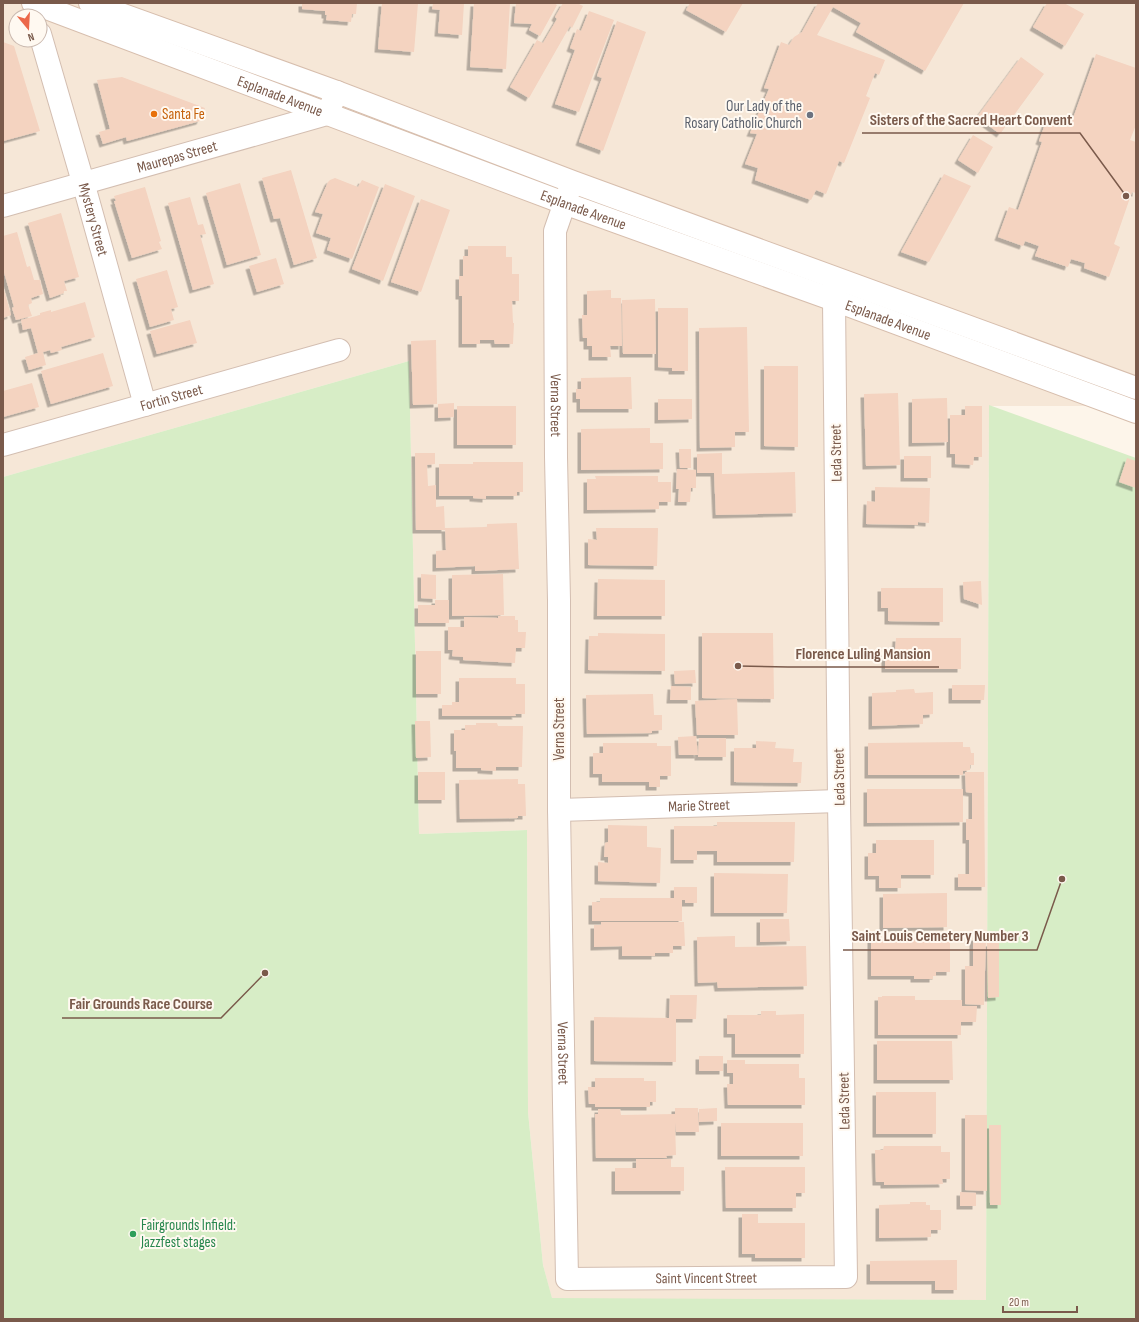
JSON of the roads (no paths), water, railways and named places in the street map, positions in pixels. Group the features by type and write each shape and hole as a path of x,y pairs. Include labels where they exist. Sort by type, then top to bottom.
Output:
{"street":[{"name":"Esplanade Avenue","path":"32,3 564,203 834,300 1136,412"},
{"name":"Esplanade Avenue","path":"90,3 337,92 573,182 1136,388"},
{"name":"Mystery Street","path":"44,48 145,405"},
{"path":"327,114 337,92"},
{"name":"Maurepas Street","path":"3,206 83,182 327,114"},
{"name":"Verna Street","path":"567,1279 559,810 559,600 556,457 555,231 564,203 573,182"},
{"name":"Leda Street","path":"836,277 834,300 839,801 846,1278"},
{"name":"Fortin Street","path":"3,445 339,350"},
{"name":"Marie Street","path":"559,810 839,801"},
{"name":"Saint Vincent Street","path":"567,1279 846,1278"}],"place":[{"name":"Santa Fe","path":"154,114"},
{"name":"Our Lady of the Rosary Catholic Church","path":"810,115"},
{"name":"Sisters of the Sacred Heart Convent","path":"1126,196"},
{"name":"Florence Luling Mansion","path":"738,666"},
{"name":"Saint Louis Cemetery Number 3","path":"1062,879"},
{"name":"Fair Grounds Race Course","path":"265,973"},
{"name":"Fairgrounds Infield: Jazzfest stages","path":"133,1234"}]}
